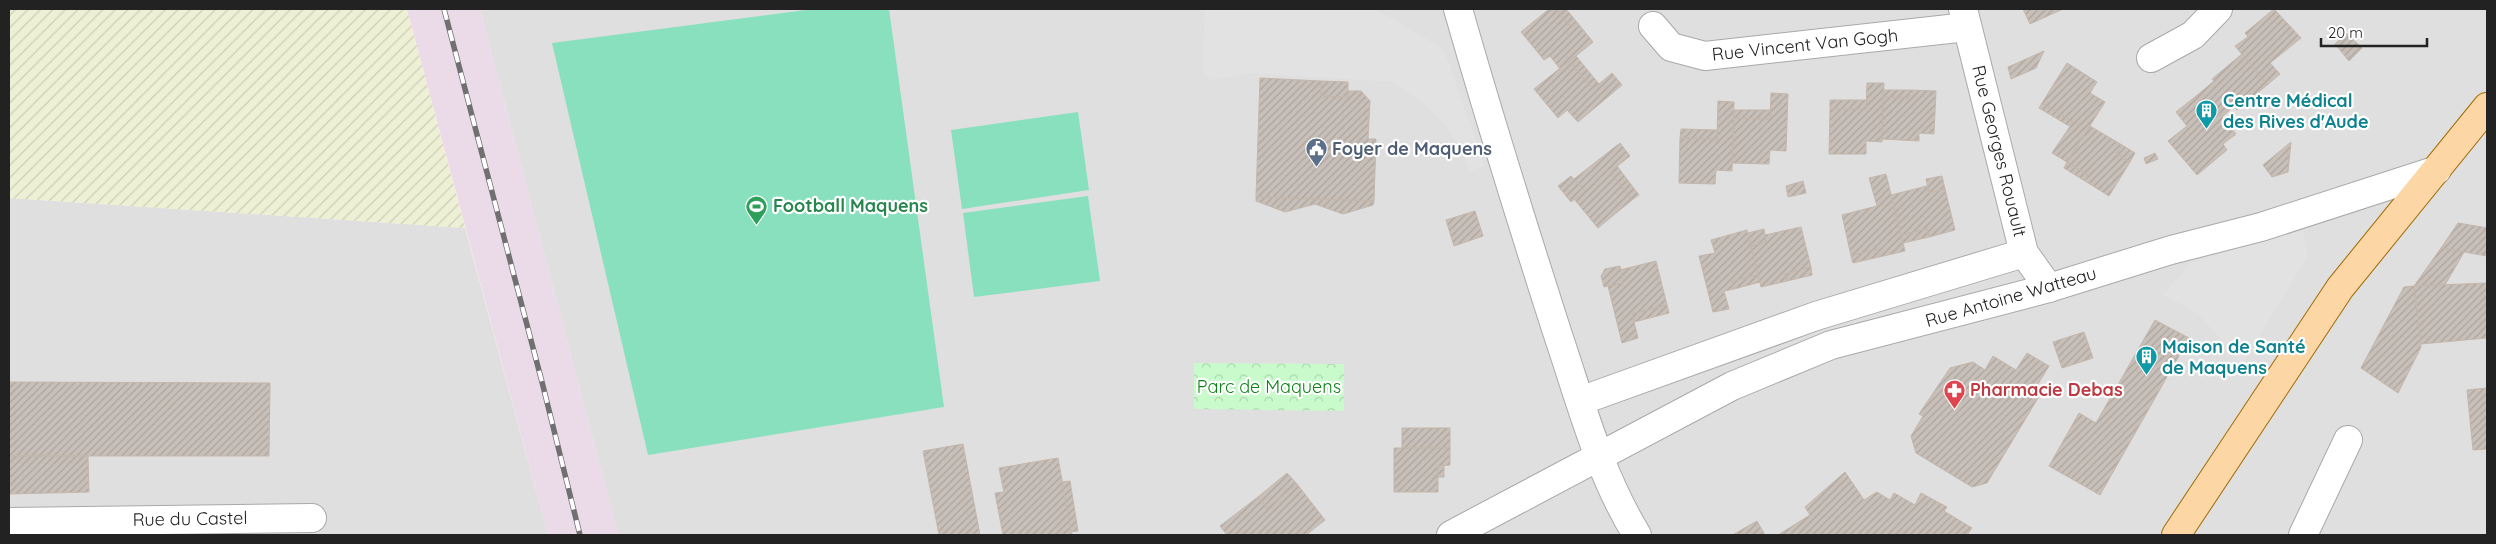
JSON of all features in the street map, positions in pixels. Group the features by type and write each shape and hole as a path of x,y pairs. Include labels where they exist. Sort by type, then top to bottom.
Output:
{"main road":[{"path":"2176,535 2340,288 2487,107"}],"street":[{"path":"1458,9 1502,165 1598,457 1622,510 1637,535"},
{"path":"2151,58 2193,34 2218,9"},
{"name":"Rue Vincent Van Gogh","path":"1653,26 1670,47 1705,56 1965,18"},
{"name":"Rue Georges Rouault","path":"1965,18 2024,253 2049,288"},
{"name":"Rue Antoine Watteau","path":"1451,535 1732,386 1831,346 2049,288 2171,250 2261,227 2436,170"},
{"path":"1580,401 1816,316 2024,253"},
{"path":"2303,535 2348,440"},
{"name":"Rue du Castel","path":"9,522 312,518"}],"shaded area":[{"path":"407,9 480,9 618,535 548,535"},
{"path":"480,9 2487,9 2487,535 618,535"},
{"path":"1205,9 1372,9 1396,20 1444,50 1485,166 1470,171 1463,153 1446,126 1423,103 1392,82 1251,73 1210,80 1202,70"},
{"path":"9,198 465,228 548,535 9,535"},
{"path":"2303,230 2308,256 2242,364 2198,313 2163,295 2192,262"}],"green space":[{"path":"9,9 407,9 465,228 9,198"},
{"name":"Football Maquens","path":"813,9 889,9 944,407 648,455 552,43"},
{"path":"1078,112 1089,190 962,209 951,130"},
{"path":"1088,196 1100,281 974,297 963,213"},
{"name":"Parc de Maquens","path":"1194,363 1344,364 1344,411 1194,409"}],"building":[{"path":"1549,9 1556,9 1570,26 1576,21 1593,42 1560,69 1550,56 1544,60 1521,32"},
{"path":"1556,9 1566,9 1576,21 1570,26"},
{"path":"2023,9 2063,9 2030,24"},
{"path":"2274,9 2301,38 2270,63 2280,74 2267,85 2235,46 2248,37 2245,33"},
{"path":"2346,33 2362,48 2349,61 2335,44"},
{"path":"2044,51 2036,68 2011,79 2008,67"},
{"path":"2242,54 2267,85 2237,110 2234,106 2222,117 2201,92 2214,81 2212,79"},
{"path":"1576,56 1599,84 1593,89 1569,61"},
{"path":"1569,61 1593,89 1612,73 1622,85 1578,122 1567,110 1558,118 1534,89"},
{"path":"2067,63 2097,82 2090,93 2105,102 2067,162 2052,153 2073,122 2042,103"},
{"name":"Foyer de Maquens","path":"1260,78 1321,81 1321,96 1348,97 1347,91 1361,91 1370,101 1368,139 1376,139 1374,201 1256,197"},
{"path":"1321,81 1348,82 1348,97 1321,96"},
{"path":"1867,83 1884,83 1882,142 1866,141 1866,154 1829,154 1830,109 1866,109"},
{"path":"1883,90 1910,90 1909,98 1883,97"},
{"path":"1910,90 1936,91 1934,134 1919,133 1919,141 1882,139 1883,97 1909,98"},
{"name":"Centre Médical des Rives d'Aude","path":"2201,92 2236,134 2223,144 2227,150 2197,175 2168,141 2187,126 2176,112"},
{"path":"1771,93 1788,94 1786,151 1770,150 1769,164 1732,163 1734,118 1770,119"},
{"path":"1830,100 1867,100 1866,109 1830,109"},
{"path":"1718,101 1734,102 1732,171 1716,170 1715,184 1679,183 1680,138 1717,139"},
{"path":"2042,103 2073,122 2069,126 2039,108"},
{"path":"1734,110 1771,110 1770,119 1734,118"},
{"path":"2090,126 2122,145 2117,154 2130,162 2109,196 2085,181 2088,175 2067,162"},
{"path":"1681,129 1717,130 1717,139 1680,138"},
{"path":"2291,142 2288,172 2272,177 2263,165"},
{"path":"1620,143 1630,156 1610,172 1632,200 1598,228 1574,199 1585,191 1574,179"},
{"path":"2122,145 2135,153 2130,162 2117,154"},
{"path":"2155,153 2158,159 2146,164 2144,158"},
{"path":"2067,162 2088,175 2085,181 2064,168"},
{"path":"1617,166 1639,195 1632,200 1610,172"},
{"path":"1886,174 1905,251 1879,257 1877,249 1851,256 1842,215 1877,206 1869,178"},
{"path":"1571,176 1585,191 1571,202 1558,186"},
{"path":"1942,176 1945,189 1929,193 1926,179"},
{"path":"1803,181 1806,193 1788,197 1786,186"},
{"path":"1927,186 1929,193 1945,189 1955,230 1929,237 1927,229 1901,235 1891,195"},
{"path":"1256,197 1374,201 1373,205 1343,214 1315,204 1285,212 1256,201"},
{"path":"1475,211 1483,236 1454,246 1446,220"},
{"path":"2458,223 2487,228 2487,256 2441,248"},
{"path":"1801,227 1811,267 1785,274 1787,281 1761,287 1751,246 1766,242 1765,235"},
{"path":"1764,229 1766,242 1751,246 1748,233"},
{"path":"1927,229 1929,237 1903,243 1901,235"},
{"path":"1747,230 1758,275 1732,281 1734,289 1724,291 1729,309 1713,312 1699,256 1715,253 1711,240"},
{"path":"2441,248 2464,252 2445,285 2414,286"},
{"path":"1877,249 1879,257 1853,263 1851,256"},
{"path":"1656,261 1667,305 1632,314 1638,338 1622,343 1608,286 1623,283 1620,270"},
{"path":"1620,266 1623,283 1604,287 1601,276 1605,269"},
{"path":"1811,267 1812,275 1787,281 1785,274"},
{"path":"1758,275 1760,282 1734,289 1732,281"},
{"path":"2487,283 2487,338 2421,344 2414,286"},
{"path":"2414,286 2421,347 2398,393 2361,368 2404,287"},
{"path":"1667,305 1669,313 1634,322 1632,314"},
{"name":"Maison de Santé de Maquens","path":"2155,320 2189,338 2100,495 2049,466 2079,413 2096,423"},
{"path":"2084,332 2093,358 2062,368 2053,342"},
{"path":"2027,353 2049,366 2035,389 2041,393 1987,483 1972,487 1916,453 1911,436 1923,416 1919,414 1950,368 1973,362 1985,370 1993,356 2016,370"},
{"path":"9,382 270,383 269,456 9,456"},
{"path":"2487,388 2487,449 2473,450 2467,390"},
{"path":"1402,428 1450,428 1450,448 1402,448"},
{"path":"963,444 980,535 939,535 923,451"},
{"path":"1394,448 1450,448 1450,465 1438,466 1438,492 1394,492"},
{"path":"9,456 88,456 89,492 9,494"},
{"path":"1058,458 1072,535 1003,535 995,493 1004,492 999,468"},
{"path":"1444,465 1444,477 1438,477 1438,466"},
{"path":"1845,472 1864,500 1877,492 1890,500 1894,493 1915,505 1921,493 1947,507 1944,511 1972,528 1967,535 1778,535 1810,515 1805,507"},
{"path":"1287,473 1297,484 1267,508 1258,497"},
{"path":"1070,481 1078,531 1071,532 1062,482"},
{"path":"1297,484 1325,520 1306,535 1227,535 1220,526 1258,497 1267,508"},
{"path":"1757,521 1765,535 1734,534"}],"railway":[{"path":"444,9 542,382 580,535"}],"place":[{"name":"Centre Médical des Rives d'Aude","path":"2207,130"},
{"name":"Foyer de Maquens","path":"1316,168"},
{"name":"Football Maquens","path":"757,225"},
{"name":"Maison de Santé de Maquens","path":"2146,376"},
{"name":"Pharmacie Debas","path":"1954,409"}]}
